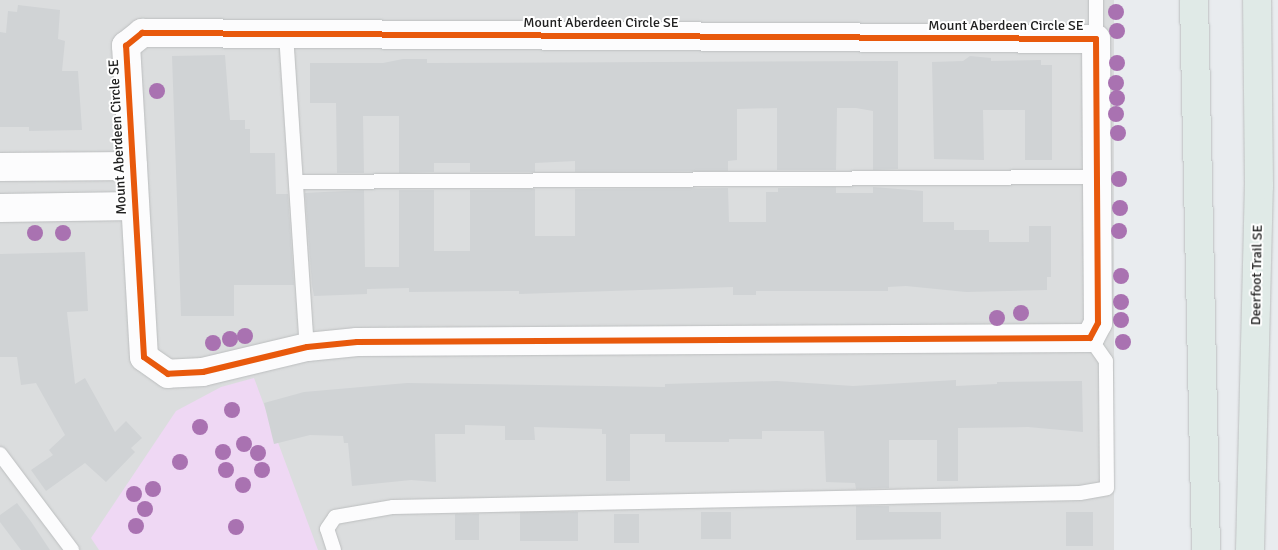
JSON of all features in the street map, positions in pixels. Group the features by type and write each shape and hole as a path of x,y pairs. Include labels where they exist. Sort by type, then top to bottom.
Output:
{"highway":[{"path":"1194,0 1206,550"},
{"name":"Deerfoot Trail SE","path":"1250,550 1259,186 1257,0"}],"street":[{"name":"Mount Aberdeen Circle SE","path":"142,33 1096,39 1098,323 1090,338 357,342 307,347 204,372 168,374 144,357 126,46 142,33"},
{"name":"Mount Aberdeen Circle SE","path":"0,167 133,166"},
{"name":"Mount Aberdeen Circle SE","path":"0,208 135,206"}],"lane":[{"path":"1096,0 1096,39"},
{"path":"286,34 307,347"},
{"path":"296,182 1096,177"},
{"path":"334,550 327,529 336,517 393,507 1080,493 1107,488 1106,361 1090,338"},
{"path":"0,454 72,550"}],"shaded area":[{"path":"0,0 1114,0 1114,550 0,550"},
{"path":"254,378 318,550 99,550 91,538 176,411 221,387"}],"building":[{"path":"18,5 60,10 58,39 65,41 62,71 78,71 82,130 29,131 29,127 0,127 0,32 6,33 8,11 17,12"},
{"path":"225,55 230,120 245,120 245,129 250,129 250,153 275,153 276,194 288,194 294,285 234,285 234,316 181,316 172,56"},
{"path":"970,56 991,58 991,61 1041,60 1041,65 1052,65 1052,160 1025,160 1025,110 983,110 984,160 934,159 932,62 963,61"},
{"path":"403,59 427,59 427,63 898,61 898,169 873,170 873,111 856,108 837,108 836,170 777,170 777,108 737,109 737,160 728,161 728,171 575,172 575,161 535,163 535,172 470,172 470,163 434,163 434,172 399,173 399,116 363,116 364,173 337,173 336,103 310,103 310,63 383,63"},
{"path":"836,187 836,193 873,193 873,187 923,191 923,222 954,222 954,230 989,230 989,242 1029,242 1029,226 1051,226 1051,277 1047,277 1047,290 966,292 906,286 888,287 888,291 756,291 756,295 733,295 733,287 519,294 519,291 409,292 409,288 367,289 367,294 314,296 305,193 364,190 365,267 399,267 399,190 434,190 434,251 470,251 470,190 535,189 535,236 575,236 575,189 728,188 729,222 766,222 766,192 778,192 778,188"},
{"path":"85,252 88,311 67,312 75,384 85,378 115,432 126,421 142,438 131,448 135,452 106,482 85,463 46,491 31,470 53,455 49,450 65,435 36,383 21,385 17,357 0,357 0,254"},
{"path":"956,380 956,386 997,384 997,382 1082,381 1083,432 1028,427 958,428 958,481 937,481 937,440 889,440 889,488 856,489 855,483 826,482 824,431 762,431 762,439 729,439 729,442 665,442 665,434 630,434 630,481 606,481 606,434 602,434 602,429 534,427 535,440 505,440 505,426 465,425 465,434 435,434 436,482 411,480 352,486 348,443 344,443 343,436 310,435 274,444 264,403 304,392 407,383 665,387 665,384 777,381 853,386"},
{"path":"17,503 50,550 21,550 0,522 0,515"},
{"path":"856,506 889,506 889,512 941,512 941,539 856,540"},
{"path":"520,512 578,512 578,541 520,541"},
{"path":"701,512 731,512 731,539 701,539"},
{"path":"1066,512 1093,512 1093,546 1066,546"},
{"path":"455,514 479,514 479,540 455,540"},
{"path":"614,514 639,514 639,543 614,543"}],"cycle path":[{"path":"142,33 1096,39 1098,323 1090,338 357,342 307,347 203,372 168,374 144,357 126,46 142,33"}]}
